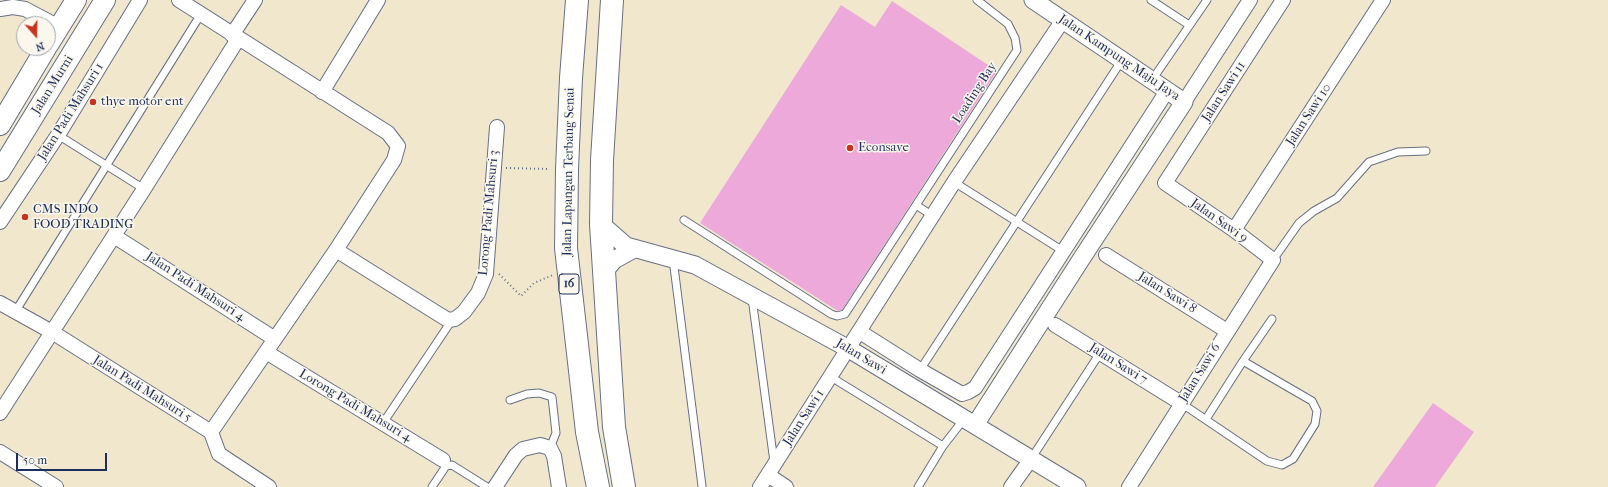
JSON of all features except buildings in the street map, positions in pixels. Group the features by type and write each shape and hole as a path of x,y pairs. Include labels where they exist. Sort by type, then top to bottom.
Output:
{"highway":[{"name":"Jalan Lapangan Terbang Senai","path":"578,0 571,78 567,169 566,248 587,432 598,487"},
{"path":"612,0 602,160 601,224 614,427 624,487"}],"main road":[{"name":"Jalan Murni","path":"56,32 76,0"},
{"name":"Jalan Murni","path":"0,171 105,0"},
{"name":"Jalan Murni","path":"0,125 42,56"}],"street":[{"name":"Jalan Padi Mahsuri 1","path":"0,222 58,134 140,0"},
{"path":"179,0 388,133 398,146 394,160 336,250 211,432 219,454 269,487"},
{"path":"0,413 144,189 235,37 255,0"},
{"path":"322,92 378,0"},
{"name":"Jalan Kampung Maju Jaya","path":"1033,0 1184,102"},
{"path":"969,422 1080,261 1250,0"},
{"name":"Jalan Sawi 11","path":"1165,183 1283,0"},
{"name":"Jalan Sawi 10","path":"1234,230 1383,0"},
{"path":"0,9 13,7 25,9 59,27"},
{"name":"Jalan Sawi 1","path":"760,487 954,182 1062,20"},
{"path":"860,332 920,370 962,394 975,388 1167,90"},
{"name":"Lorong Padi Mahsuri 3","path":"452,320 464,312 478,293 486,274 497,127"},
{"name":"Jalan Sawi 9","path":"1165,183 1234,230 1273,260"},
{"name":"Jalan Sawi","path":"601,224 619,241 634,249 695,265 849,349 1077,487"},
{"name":"Jalan Padi Mahsuri 4","path":"114,236 275,339"},
{"path":"603,273 614,260 634,249"},
{"path":"336,250 448,320 452,320"},
{"name":"Jalan Sawi 8","path":"1106,255 1227,330"},
{"name":"Jalan Sawi 6","path":"1129,487 1227,330 1273,260"},
{"name":"Jalan Padi Mahsuri 5","path":"0,303 52,332 211,432"},
{"name":"Jalan Sawi 7","path":"1055,325 1181,403"},
{"name":"Lorong Padi Mahsuri 4","path":"266,352 443,460"},
{"path":"495,487 516,455 523,449 540,445 550,448 554,456 559,487"},
{"path":"0,452 56,487"},
{"path":"1011,487 1031,459"},
{"path":"771,470 786,487"}],"lane":[{"name":"Loading Bay","path":"916,205 1017,50 1015,38 1008,24 976,0"},
{"path":"1151,0 1189,25"},
{"path":"1152,80 1207,0"},
{"path":"15,312 201,14"},
{"path":"920,370 1122,60"},
{"path":"58,134 144,189"},
{"path":"1273,260 1299,223 1314,211 1337,198 1369,162 1398,152 1426,151"},
{"path":"954,182 1063,251"},
{"path":"684,220 831,314 837,316 848,310 916,205 933,216"},
{"path":"673,259 702,486"},
{"path":"752,296 771,470"},
{"path":"1206,419 1243,360 1272,319"},
{"path":"383,423 452,320"},
{"path":"1031,459 1100,353"},
{"path":"1181,403 1267,461 1282,465 1293,459 1316,424 1316,411 1312,401 1243,360"},
{"path":"831,377 943,446"},
{"path":"510,400 533,393 539,393 552,398 556,433 550,448"},
{"path":"918,487 943,446 969,422"},
{"path":"432,487 446,466 452,465 487,487"}],"path":[{"path":"494,168 567,169"},
{"path":"486,274 501,274 521,296 534,283 553,275 568,272"}],"place":[{"name":"thye motor ent","path":"93,102"},
{"name":"Econsave","path":"850,148"},
{"name":"CMS INDO FOOD TRADING","path":"25,217"}]}
